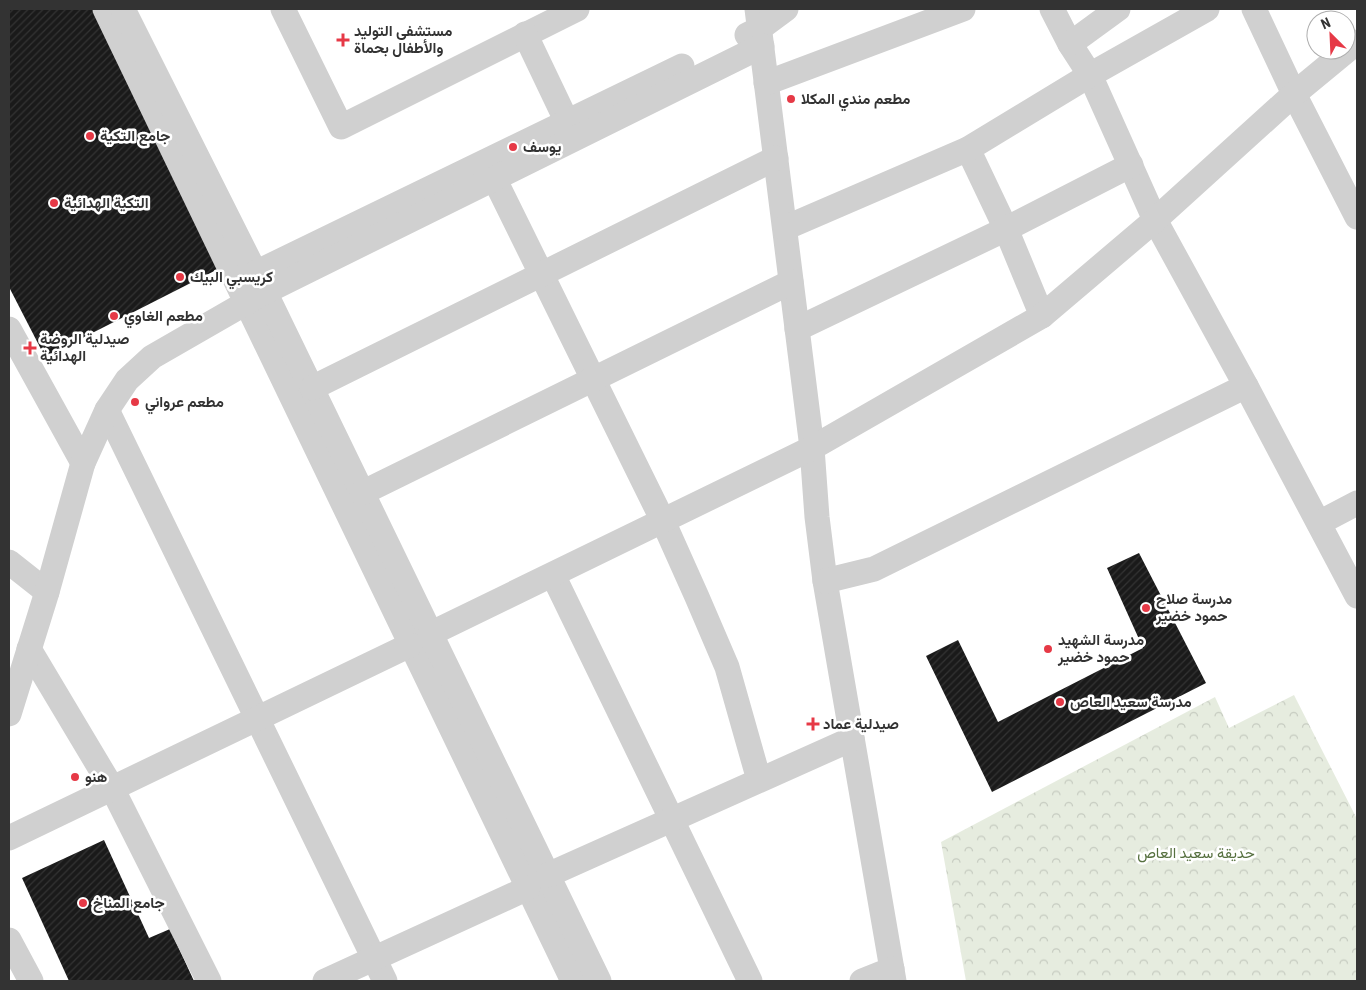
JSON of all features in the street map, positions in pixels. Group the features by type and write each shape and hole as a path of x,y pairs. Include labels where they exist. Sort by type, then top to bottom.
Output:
{"street":[{"path":"105,9 250,287 312,388 362,492 420,640"},
{"path":"124,9 250,287 420,640 538,881 599,981"},
{"path":"283,9 341,128 577,9"},
{"path":"250,287 494,178 759,28 786,9"},
{"path":"766,83 963,9"},
{"path":"1052,9 1070,44 1090,75 1155,220 1246,386 1357,596"},
{"path":"1070,44 1118,9"},
{"path":"785,228 968,148 1090,75 1207,9"},
{"path":"1254,9 1294,94 1357,217"},
{"path":"759,28 812,448 817,517 825,581 893,975 862,981"},
{"path":"9,714 83,462 107,410 128,380 152,357 250,287 567,122 759,28"},
{"path":"525,34 567,122"},
{"path":"9,838 812,448 1042,316 1155,220 1294,94 1357,42"},
{"path":"968,148 1006,229 1042,316"},
{"path":"312,388 776,158"},
{"path":"797,329 1006,229 1131,165"},
{"path":"494,178 663,521 727,667 759,780"},
{"path":"362,492 791,282"},
{"path":"9,329 83,462"},
{"path":"825,581 874,569 1246,386"},
{"path":"107,410 385,981"},
{"path":"1319,523 1357,503"},
{"path":"9,562 46,592"},
{"path":"553,574 750,981"},
{"path":"29,649 112,788 209,981"},
{"path":"325,981 672,819 852,738"},
{"path":"538,881 573,981"},
{"path":"9,940 31,981"}],"green space":[{"name":"حديقة سعيد العاص","path":"1294,695 1357,819 1357,981 966,981 941,842 1215,697 1229,728"}],"building":[{"name":"جامع التكية","path":"9,9 112,9 232,262 45,357 9,287"},
{"path":"1139,553 1206,683 992,792 926,656 958,640 998,722 1143,648 1107,568"},
{"name":"جامع المناخ","path":"104,840 149,938 170,929 194,981 69,981 22,878"}],"place":[{"name":"مستشفى التوليد والأطفال بحماة","path":"343,40"},
{"name":"مطعم مندي المكلا","path":"791,99"},
{"name":"جامع التكية","path":"90,136"},
{"name":"يوسف","path":"513,147"},
{"name":"التكية الهدائية","path":"54,203"},
{"name":"كريسبي البيك","path":"180,277"},
{"name":"مطعم الغاوي","path":"114,316"},
{"name":"صيدلية الروضة الهدائية","path":"30,348"},
{"name":"مطعم عرواني","path":"135,402"},
{"name":"مدرسة صلاح حمود خضير","path":"1146,608"},
{"name":"مدرسة الشهيد حمود خضير","path":"1048,649"},
{"name":"مدرسة سعيد العاص","path":"1060,702"},
{"name":"صيدلية عماد","path":"813,724"},
{"name":"هنو","path":"75,777"},
{"name":"جامع المناخ","path":"83,903"}]}
